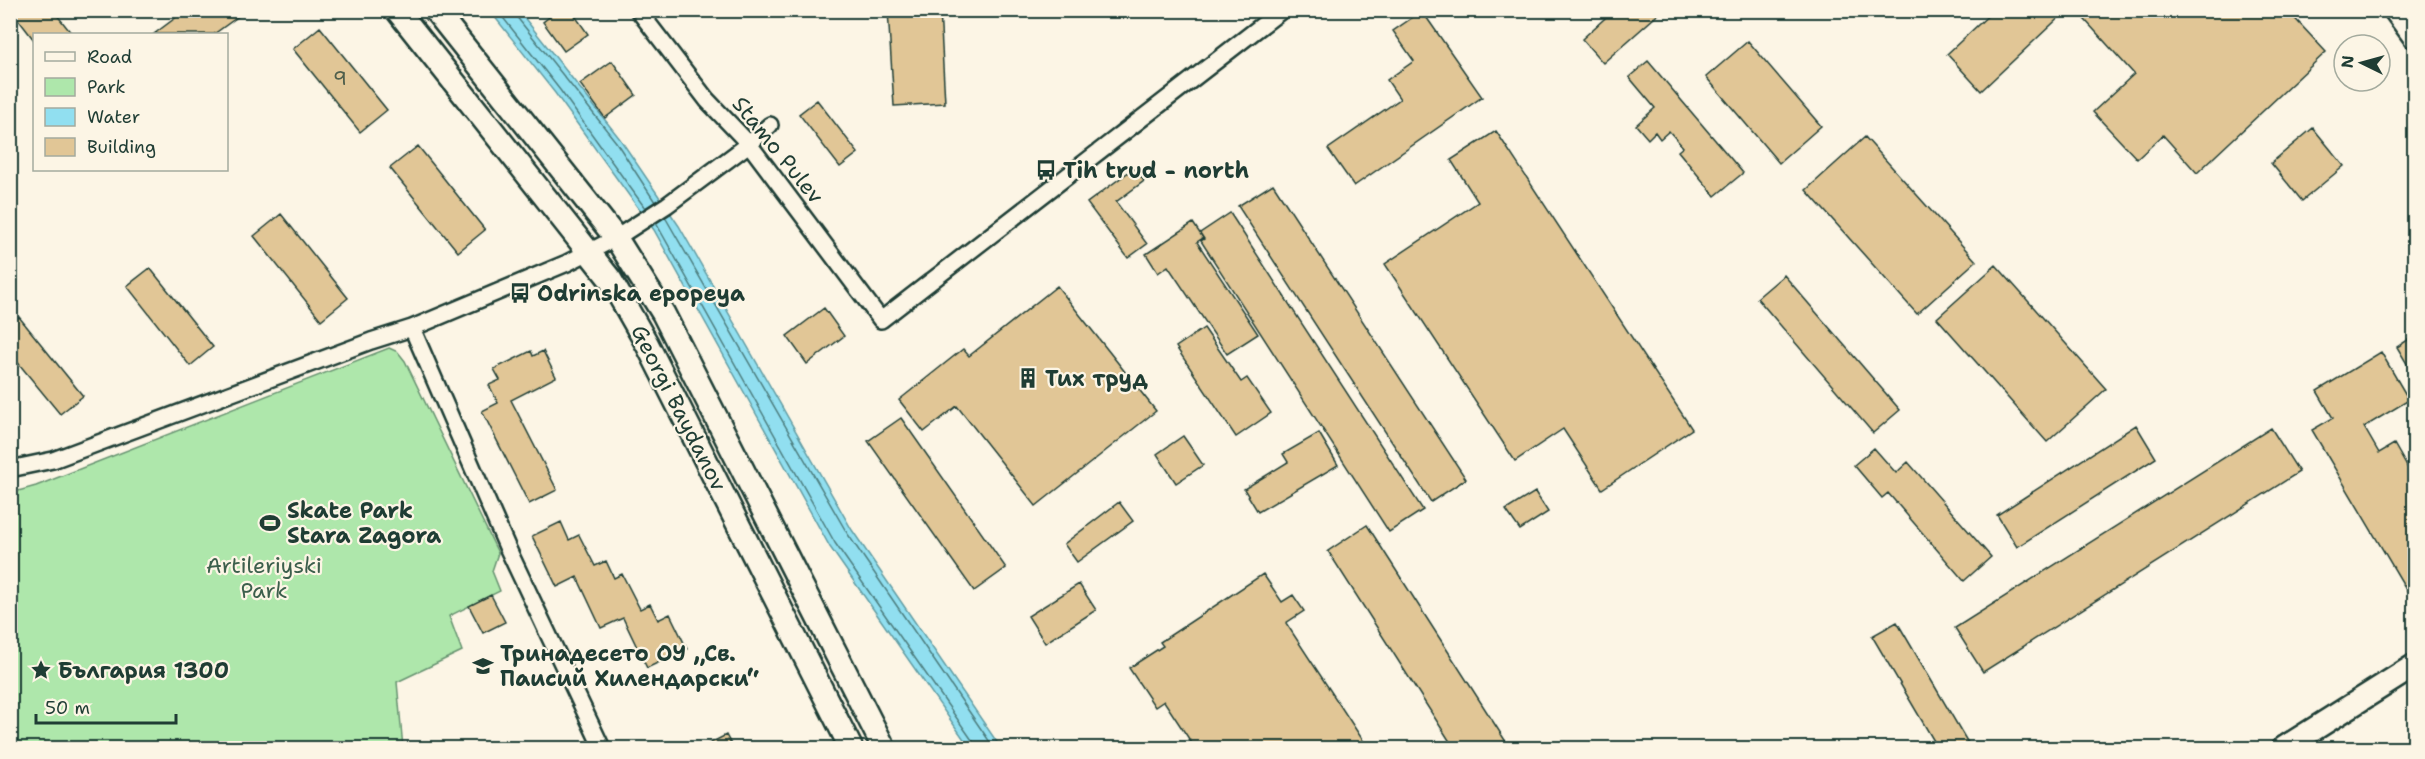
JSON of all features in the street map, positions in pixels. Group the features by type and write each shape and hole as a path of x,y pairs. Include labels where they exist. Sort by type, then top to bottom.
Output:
{"main road":[{"name":"Georgi Baydanov","path":"397,10 610,279 647,344 851,748"},
{"name":"Georgi Baydanov","path":"435,10 616,238 663,313 884,748"},
{"path":"2395,10 2415,36"},
{"path":"2284,748 2415,666"}],"street":[{"name":"Stamo Pulev","path":"638,10 707,100 749,144 881,320 1282,10"},
{"path":"10,480 53,460 371,341 412,328 590,252 667,205 749,144 770,124"},
{"path":"412,328 508,549 602,748"},
{"path":"10,470 53,460"}],"green space":[{"name":"Artileriyski Park","path":"389,348 398,352 405,361 498,553 492,571 500,591 449,616 462,651 397,682 403,748 11,748 11,493 36,486"}],"water":[{"path":"490,11 519,11 620,139 679,226 852,530 1001,748 970,748 830,547 654,230 555,93"}],"building":[{"path":"11,10 53,10 71,33 33,33 33,39"},
{"path":"186,10 247,10 215,33 155,33"},
{"path":"558,10 571,10 588,34 564,51 543,22"},
{"path":"888,10 940,10 945,103 894,106"},
{"path":"1614,10 1663,10 1603,63 1582,39"},
{"path":"1994,10 2067,10 1981,91 1947,54"},
{"path":"2076,10 2287,10 2326,52 2197,173 2163,135 2137,159 2093,112 2134,74"},
{"path":"1422,11 1482,97 1354,186 1328,149 1400,99 1387,80 1414,61 1393,31"},
{"path":"320,27 387,110 360,132 293,49"},
{"path":"1748,41 1821,126 1779,163 1706,77"},
{"path":"612,61 636,95 605,118 580,84"},
{"path":"1648,61 1743,173 1715,196 1678,151 1683,147 1669,131 1660,139 1655,132 1648,139 1636,125 1655,108 1629,77"},
{"path":"817,100 858,153 840,167 799,114"},
{"path":"2313,128 2344,166 2302,201 2271,163"},
{"path":"1496,131 1692,429 1602,489 1563,429 1515,461 1385,264 1478,202 1451,160"},
{"path":"1865,137 1976,261 1917,314 1806,190"},
{"path":"418,146 485,230 458,252 390,168"},
{"path":"1134,168 1144,181 1116,202 1147,244 1128,258 1087,203"},
{"path":"1273,184 1466,479 1431,502 1238,206"},
{"path":"1230,213 1423,510 1389,532 1201,241 1204,239 1200,233"},
{"path":"281,214 348,298 321,320 254,236"},
{"path":"1193,223 1203,238 1197,242 1258,334 1227,354 1168,266 1158,273 1146,254"},
{"path":"1996,265 2106,389 2047,442 1937,318"},
{"path":"150,268 213,347 190,366 127,286"},
{"path":"1784,275 1900,410 1873,433 1757,298"},
{"name":"Тих труд","path":"1057,286 1156,411 1036,506 957,406 924,432 899,400 963,349 969,356"},
{"path":"824,308 844,336 807,364 787,336"},
{"path":"19,317 83,396 60,414 10,353 10,324"},
{"path":"1204,328 1241,382 1247,378 1271,413 1236,437 1176,347"},
{"path":"2414,336 2414,366 2410,369 2397,347"},
{"path":"531,351 533,356 543,351 556,377 511,400 557,490 529,504 482,411 498,403 489,385 500,380 494,369"},
{"path":"2381,352 2409,400 2364,427 2379,453 2394,444 2410,472 2414,469 2414,591 2409,594 2312,430 2333,418 2317,391"},
{"path":"901,418 1006,568 974,591 868,441"},
{"path":"2136,425 2156,458 2017,547 1997,515"},
{"path":"2271,428 2299,472 1983,672 1955,628"},
{"path":"1319,433 1338,465 1258,512 1244,489 1288,462 1283,454"},
{"path":"1183,436 1203,465 1176,483 1157,454"},
{"path":"1874,448 1896,473 1908,462 1991,557 1964,581 1888,493 1882,498 1854,465"},
{"path":"1535,492 1548,512 1520,530 1506,510"},
{"path":"1119,502 1133,521 1077,562 1064,544"},
{"path":"561,522 569,540 579,535 595,566 606,561 614,578 622,574 640,609 650,604 658,620 670,614 687,649 647,668 623,618 601,628 577,577 557,587 532,536"},
{"path":"1367,525 1510,748 1454,748 1328,551"},
{"path":"1263,574 1282,602 1293,595 1304,611 1286,623 1368,748 1195,748 1164,701 1155,707 1129,668 1163,646 1160,642"},
{"path":"1079,584 1096,610 1045,643 1028,616"},
{"path":"491,595 505,622 483,633 469,606"},
{"path":"1897,622 1971,748 1938,748 1872,636"},
{"path":"726,735 733,748 701,748"}],"place":[{"name":"Tih trud - north","path":"1046,170"},
{"name":"Odrinska epopeya","path":"520,293"},
{"name":"Тих труд","path":"1028,378"},
{"name":"Skate Park Stara Zagora","path":"270,523"},
{"name":"Тринадесето ОУ „Св. Паисий Хилендарски“","path":"483,666"},
{"name":"България 1300","path":"41,670"}]}
